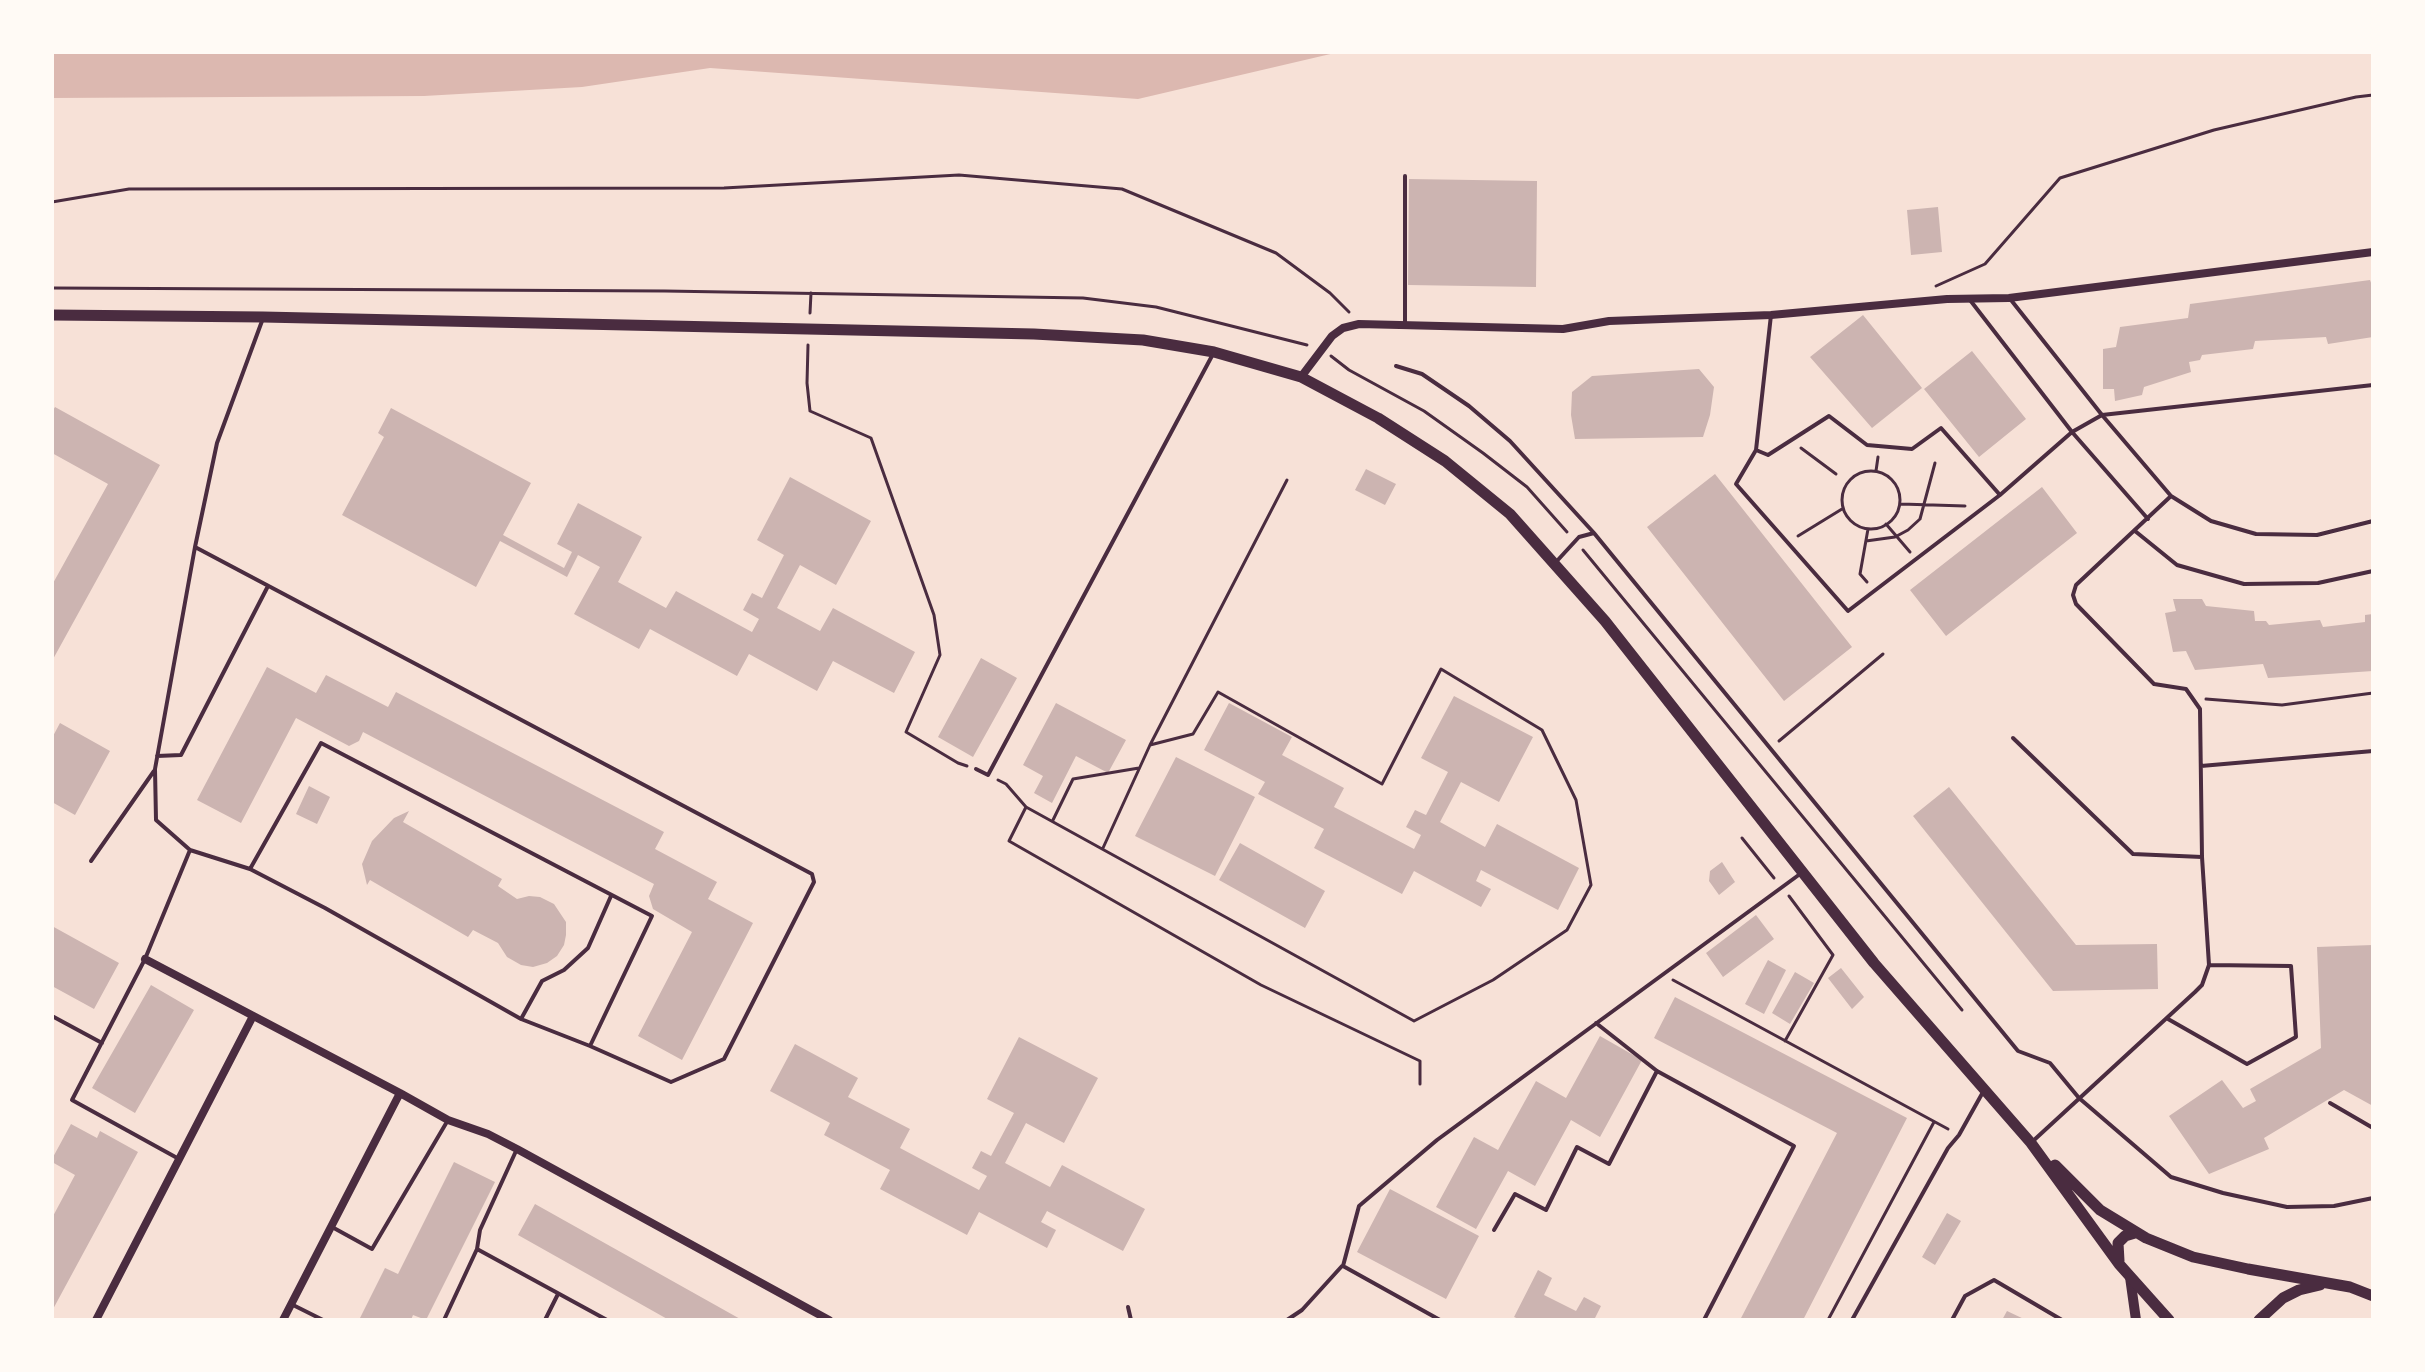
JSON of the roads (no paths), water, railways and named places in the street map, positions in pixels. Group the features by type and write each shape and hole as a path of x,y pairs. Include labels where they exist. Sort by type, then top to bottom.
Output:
{"main road":[{"path":"52,315 1034,334 1143,340 1214,352 1301,377 1378,418 1445,461 1510,514 1605,621 1874,963 2031,1143 2100,1210 2135,1233 2193,1257 2371,1291"},
{"path":"2031,1143 2119,1264 2169,1320"},
{"path":"2119,1264 2118,1243 2125,1236 2135,1233"},
{"path":"2259,1320 2276,1303 2291,1294 2307,1288 2333,1285"}],"street":[{"path":"1301,377 1332,336 1343,328 1359,324 1563,329 1609,321 1771,315 2009,298 2373,252"},
{"path":"145,959 448,1120 488,1134 517,1149 829,1320"},
{"path":"96,1320 253,1016"},
{"path":"283,1320 400,1093"},
{"path":"2130,1277 2136,1320"}],"lane":[{"path":"1405,176 1405,325"},
{"path":"2009,298 2171,496 2211,521 2256,534 2317,535 2373,521"},
{"path":"1969,299 2072,432 2148,519"},
{"path":"1771,315 1756,450 1736,484 1848,611 2000,495 2072,432 2102,415 2373,385"},
{"path":"195,547 812,874 814,882 724,1059 671,1082 521,1019 250,869 190,850 156,820 157,756 195,547 217,443 263,317"},
{"path":"976,769 988,775 1214,352"},
{"path":"1396,366 1422,374 1469,406 1510,441 1594,533 2018,1051 2050,1063 2079,1098 2171,1177 2223,1193 2287,1207 2334,1206 2373,1198"},
{"path":"1756,450 1768,455 1829,416 1867,445 1912,449 1941,428 2000,495"},
{"path":"2031,1143 2202,985 2209,965 2202,857 2200,709 2186,689 2154,684 2076,604 2073,595 2076,585 2171,496"},
{"path":"2135,531 2177,565 2244,584 2318,583 2373,571"},
{"path":"1555,563 1579,537 1594,533"},
{"path":"157,756 181,755 268,586"},
{"path":"2013,738 2133,854 2202,857"},
{"path":"250,869 321,743 652,916 590,1046"},
{"path":"2201,766 2373,751"},
{"path":"91,861 155,769"},
{"path":"179,1159 72,1100 145,959 190,850"},
{"path":"1287,1320 1302,1310 1343,1266 1359,1206 1437,1140 1802,873"},
{"path":"521,1019 542,981 564,970 588,948 611,896"},
{"path":"2168,1019 2247,1064 2296,1037 2291,966 2209,965"},
{"path":"52,1016 102,1043"},
{"path":"1596,1023 1657,1071 1794,1146 1704,1320"},
{"path":"1494,1230 1515,1194 1546,1210 1577,1147 1609,1164 1657,1071"},
{"path":"1852,1320 1984,1090"},
{"path":"2330,1103 2373,1128"},
{"path":"332,1227 372,1249 448,1120"},
{"path":"444,1320 477,1249 480,1230 517,1149"},
{"path":"477,1249 607,1320"},
{"path":"1343,1266 1440,1320"},
{"path":"1952,1320 1965,1296 1994,1280 2062,1320"},
{"path":"545,1320 558,1294"},
{"path":"291,1304 323,1320"},
{"path":"1128,1307 1131,1320"}]}
